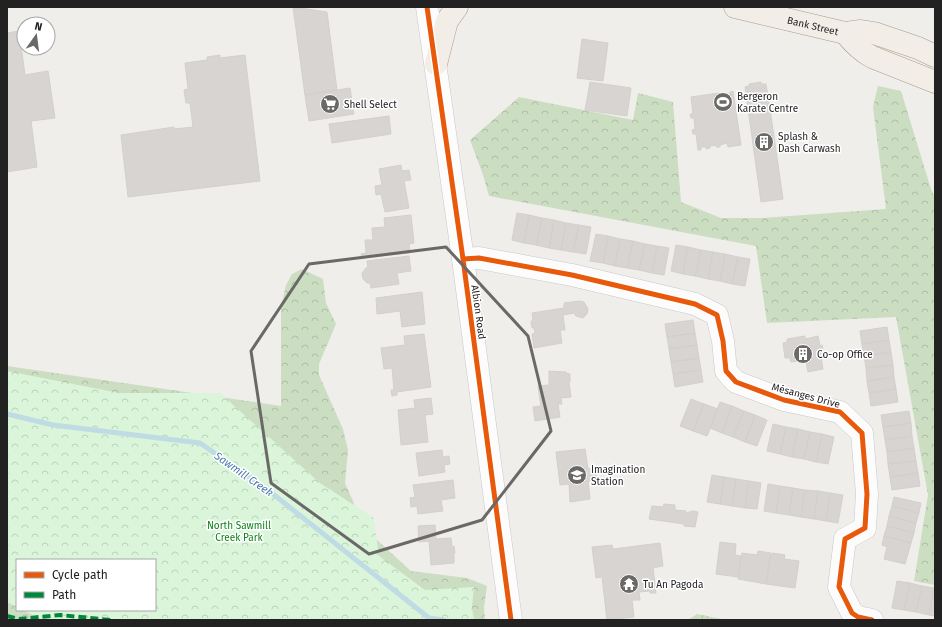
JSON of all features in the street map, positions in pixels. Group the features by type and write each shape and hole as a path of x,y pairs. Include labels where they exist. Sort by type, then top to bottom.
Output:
{"main road":[{"path":"436,64 447,21 457,7"},
{"name":"Bank Street","path":"735,7 845,33 861,31 874,33 918,48 935,56"},
{"name":"Bank Street","path":"845,33 856,46 872,57 935,82"}],"street":[{"name":"Albion Road","path":"427,7 463,260 511,620"},
{"name":"Mésanges Drive","path":"463,260 479,258 572,275 695,304 717,315 723,341 726,371 736,382 784,400 840,412 862,433 867,494 865,528 845,539 839,587 852,613 858,617 872,620"}],"highlighted area":[{"path":"446,247 528,336 551,431 482,520 369,554 271,483 251,351 309,264"}],"green space":[{"path":"878,86 901,91 935,198 935,585 914,581 928,495 896,317 767,323 756,246 489,196 470,140 519,97 633,120 638,93 673,102 681,202 721,218 762,218 886,209 873,107"},
{"name":"North Sawmill Creek Park","path":"302,269 323,279 326,303 336,324 319,364 319,375 343,429 348,450 345,483 358,513 377,540 411,571 467,578 487,586 484,607 485,620 291,620 180,514 21,559 16,559 16,611 50,611 45,620 7,620 7,366 281,406 281,307 286,285 292,274"},
{"name":"North Sawmill Creek Park","path":"7,371 119,393 220,393 320,483 374,518 379,556 425,590 474,587 472,607 474,620 42,620 25,611 156,611 156,559 16,559 16,606 7,602"},
{"path":"697,614 726,620 688,620"}],"building":[{"path":"293,7 327,12 337,90 305,95"},
{"path":"16,32 16,56 22,56 25,75 48,71 55,118 31,121 37,167 7,172 7,33"},
{"path":"582,39 608,43 603,81 577,78"},
{"path":"220,55 220,58 245,55 260,181 128,197 121,135 174,127 174,129 193,127 190,103 186,103 184,90 188,89 185,63 207,60 207,57"},
{"path":"590,82 631,88 627,116 585,110"},
{"name":"Splash & Dash Carwash","path":"761,82 761,84 766,84 783,199 761,202 745,87 749,86 749,84"},
{"name":"Shell Select","path":"350,88 354,114 309,121 305,95"},
{"path":"733,91 741,145 728,147 727,143 720,145 720,147 716,147 716,145 710,146 710,148 706,149 706,147 701,147 701,150 698,150 696,134 693,134 692,130 695,129 694,118 691,118 690,114 693,114 691,97 719,93 719,95 730,94 730,92"},
{"path":"389,116 391,134 332,143 329,124"},
{"path":"401,165 402,171 409,170 411,180 404,181 409,208 385,212 381,194 376,195 375,186 382,185 379,169"},
{"path":"517,213 529,215 524,243 512,240"},
{"path":"411,215 414,243 409,244 410,253 362,258 361,254 366,253 365,240 373,240 372,228 385,227 384,218"},
{"path":"529,215 542,218 536,245 524,243"},
{"path":"542,218 554,220 549,248 536,245"},
{"path":"554,220 566,223 561,250 549,248"},
{"path":"566,223 579,225 573,252 561,250"},
{"path":"579,225 591,227 586,254 573,252"},
{"path":"596,234 608,236 603,263 590,261"},
{"path":"608,236 620,239 615,266 603,263"},
{"path":"620,239 633,241 627,268 615,266"},
{"path":"633,241 645,244 639,270 627,268"},
{"path":"645,244 657,246 652,273 639,270"},
{"path":"676,245 688,247 683,274 671,271"},
{"path":"657,246 669,248 664,275 652,273"},
{"path":"688,247 701,250 695,276 683,274"},
{"path":"701,250 713,252 708,279 695,276"},
{"path":"713,252 725,254 720,281 708,279"},
{"path":"725,254 738,257 732,284 720,281"},
{"path":"409,256 411,271 397,273 399,284 371,288 370,283 367,283 363,279 362,273 368,267 367,261"},
{"path":"738,257 750,259 745,286 732,284"},
{"path":"422,292 425,324 402,327 400,311 377,314 376,298"},
{"path":"579,301 584,302 588,309 587,314 583,318 576,316 574,313 563,315 565,330 560,330 562,343 534,348 532,334 535,333 534,328 532,328 532,313 564,308 564,303"},
{"path":"693,320 695,333 667,337 665,324"},
{"path":"887,327 889,340 862,344 860,331"},
{"path":"695,333 697,345 669,349 667,337"},
{"path":"424,334 431,387 397,392 397,395 392,396 391,390 394,390 392,368 384,369 381,348 405,345 404,336"},
{"name":"Co-op Office","path":"805,336 805,339 818,336 820,346 822,345 823,351 820,351 823,369 808,372 806,361 791,362 790,358 785,358 783,343 787,342 787,339"},
{"path":"889,340 891,352 864,356 862,344"},
{"path":"697,345 699,358 671,362 669,349"},
{"path":"891,352 893,365 866,368 864,356"},
{"path":"699,358 701,370 673,374 671,362"},
{"path":"893,365 894,377 867,381 866,368"},
{"path":"701,370 703,382 675,387 673,374"},
{"path":"549,371 566,372 570,374 569,382 571,397 561,398 562,404 558,404 560,417 535,421 533,407 541,406 538,386 549,385"},
{"path":"894,377 896,389 869,393 867,381"},
{"path":"896,389 898,402 871,406 869,393"},
{"path":"431,398 433,414 425,415 428,442 401,445 398,410 415,408 414,400"},
{"path":"691,399 704,404 693,431 680,426"},
{"path":"720,402 732,406 722,433 710,428"},
{"path":"704,404 718,409 707,436 693,431"},
{"path":"732,406 744,411 733,437 722,433"},
{"path":"744,411 755,415 745,442 733,437"},
{"path":"909,411 911,423 883,427 881,415"},
{"path":"755,415 767,420 757,446 745,442"},
{"path":"911,423 912,436 885,440 883,427"},
{"path":"773,424 786,427 780,454 767,451"},
{"path":"786,427 798,429 792,457 780,454"},
{"path":"798,429 810,432 804,459 792,457"},
{"path":"810,432 822,434 816,462 804,459"},
{"path":"822,434 834,437 828,464 816,462"},
{"path":"912,436 914,448 887,452 885,440"},
{"path":"914,448 916,461 888,464 887,452"},
{"name":"Imagination Station","path":"585,449 588,469 595,468 597,480 588,481 590,499 570,502 569,484 560,485 556,452"},
{"path":"442,450 443,457 449,456 450,464 444,465 445,472 419,476 416,453"},
{"path":"916,461 918,473 890,477 888,464"},
{"path":"918,473 920,486 892,490 890,477"},
{"path":"712,475 724,477 720,504 707,502"},
{"path":"724,477 736,479 732,506 720,504"},
{"path":"736,479 749,481 745,508 732,506"},
{"path":"453,480 455,498 441,500 443,511 418,514 417,506 411,507 410,498 415,497 413,485"},
{"path":"749,481 761,483 757,509 745,508"},
{"path":"768,484 780,486 776,513 764,511"},
{"path":"780,486 793,488 789,515 776,513"},
{"path":"793,488 805,490 801,517 789,515"},
{"path":"805,490 818,491 814,519 801,517"},
{"path":"818,491 830,493 826,521 814,519"},
{"path":"830,493 843,495 838,523 826,521"},
{"path":"894,497 921,503 919,513 892,506"},
{"path":"664,504 675,505 675,510 686,511 686,513 693,511 698,512 695,527 649,519 652,506 663,507"},
{"path":"892,506 919,513 916,523 889,516"},
{"path":"889,516 916,523 914,533 887,526"},
{"path":"435,525 436,539 451,538 452,547 454,546 455,553 454,563 431,565 429,541 419,542 418,526"},
{"path":"887,526 914,533 911,543 884,536"},
{"path":"884,536 911,543 905,564 884,559 887,547 882,545"},
{"path":"720,542 736,544 735,555 741,556 738,577 716,574"},
{"name":"Tu An Pagoda","path":"660,543 663,566 653,568 656,593 650,593 650,591 639,592 640,600 632,600 634,617 607,620 602,577 596,578 592,547 612,545 613,549"},
{"path":"758,551 771,553 766,584 738,579 742,553 757,555"},
{"path":"772,553 785,555 784,559 799,561 795,588 766,584 770,557"},
{"path":"897,581 910,583 904,610 892,608"},
{"path":"910,583 922,586 916,612 904,610"},
{"path":"922,586 934,588 929,615 916,612"},
{"path":"935,588 935,616 929,615"}],"waterway":[{"name":"Sawmill Creek","path":"7,414 53,425 200,443 268,490 429,618 444,620"}],"marked path":[{"path":"7,616 19,619 60,615 111,620"}],"cycle path":[{"path":"427,7 463,259 511,620"},
{"path":"463,259 479,258 572,275 695,304 717,315 723,341 726,371 736,382 784,400 840,412 862,433 867,494 865,528 845,539 839,587 852,613 858,617 872,620"}],"place":[{"name":"Bergeron Karate Centre","path":"723,102"},
{"name":"Shell Select","path":"330,104"},
{"name":"Splash & Dash Carwash","path":"764,142"},
{"name":"Co-op Office","path":"803,354"},
{"name":"Imagination Station","path":"577,475"},
{"name":"Tu An Pagoda","path":"629,584"}]}
